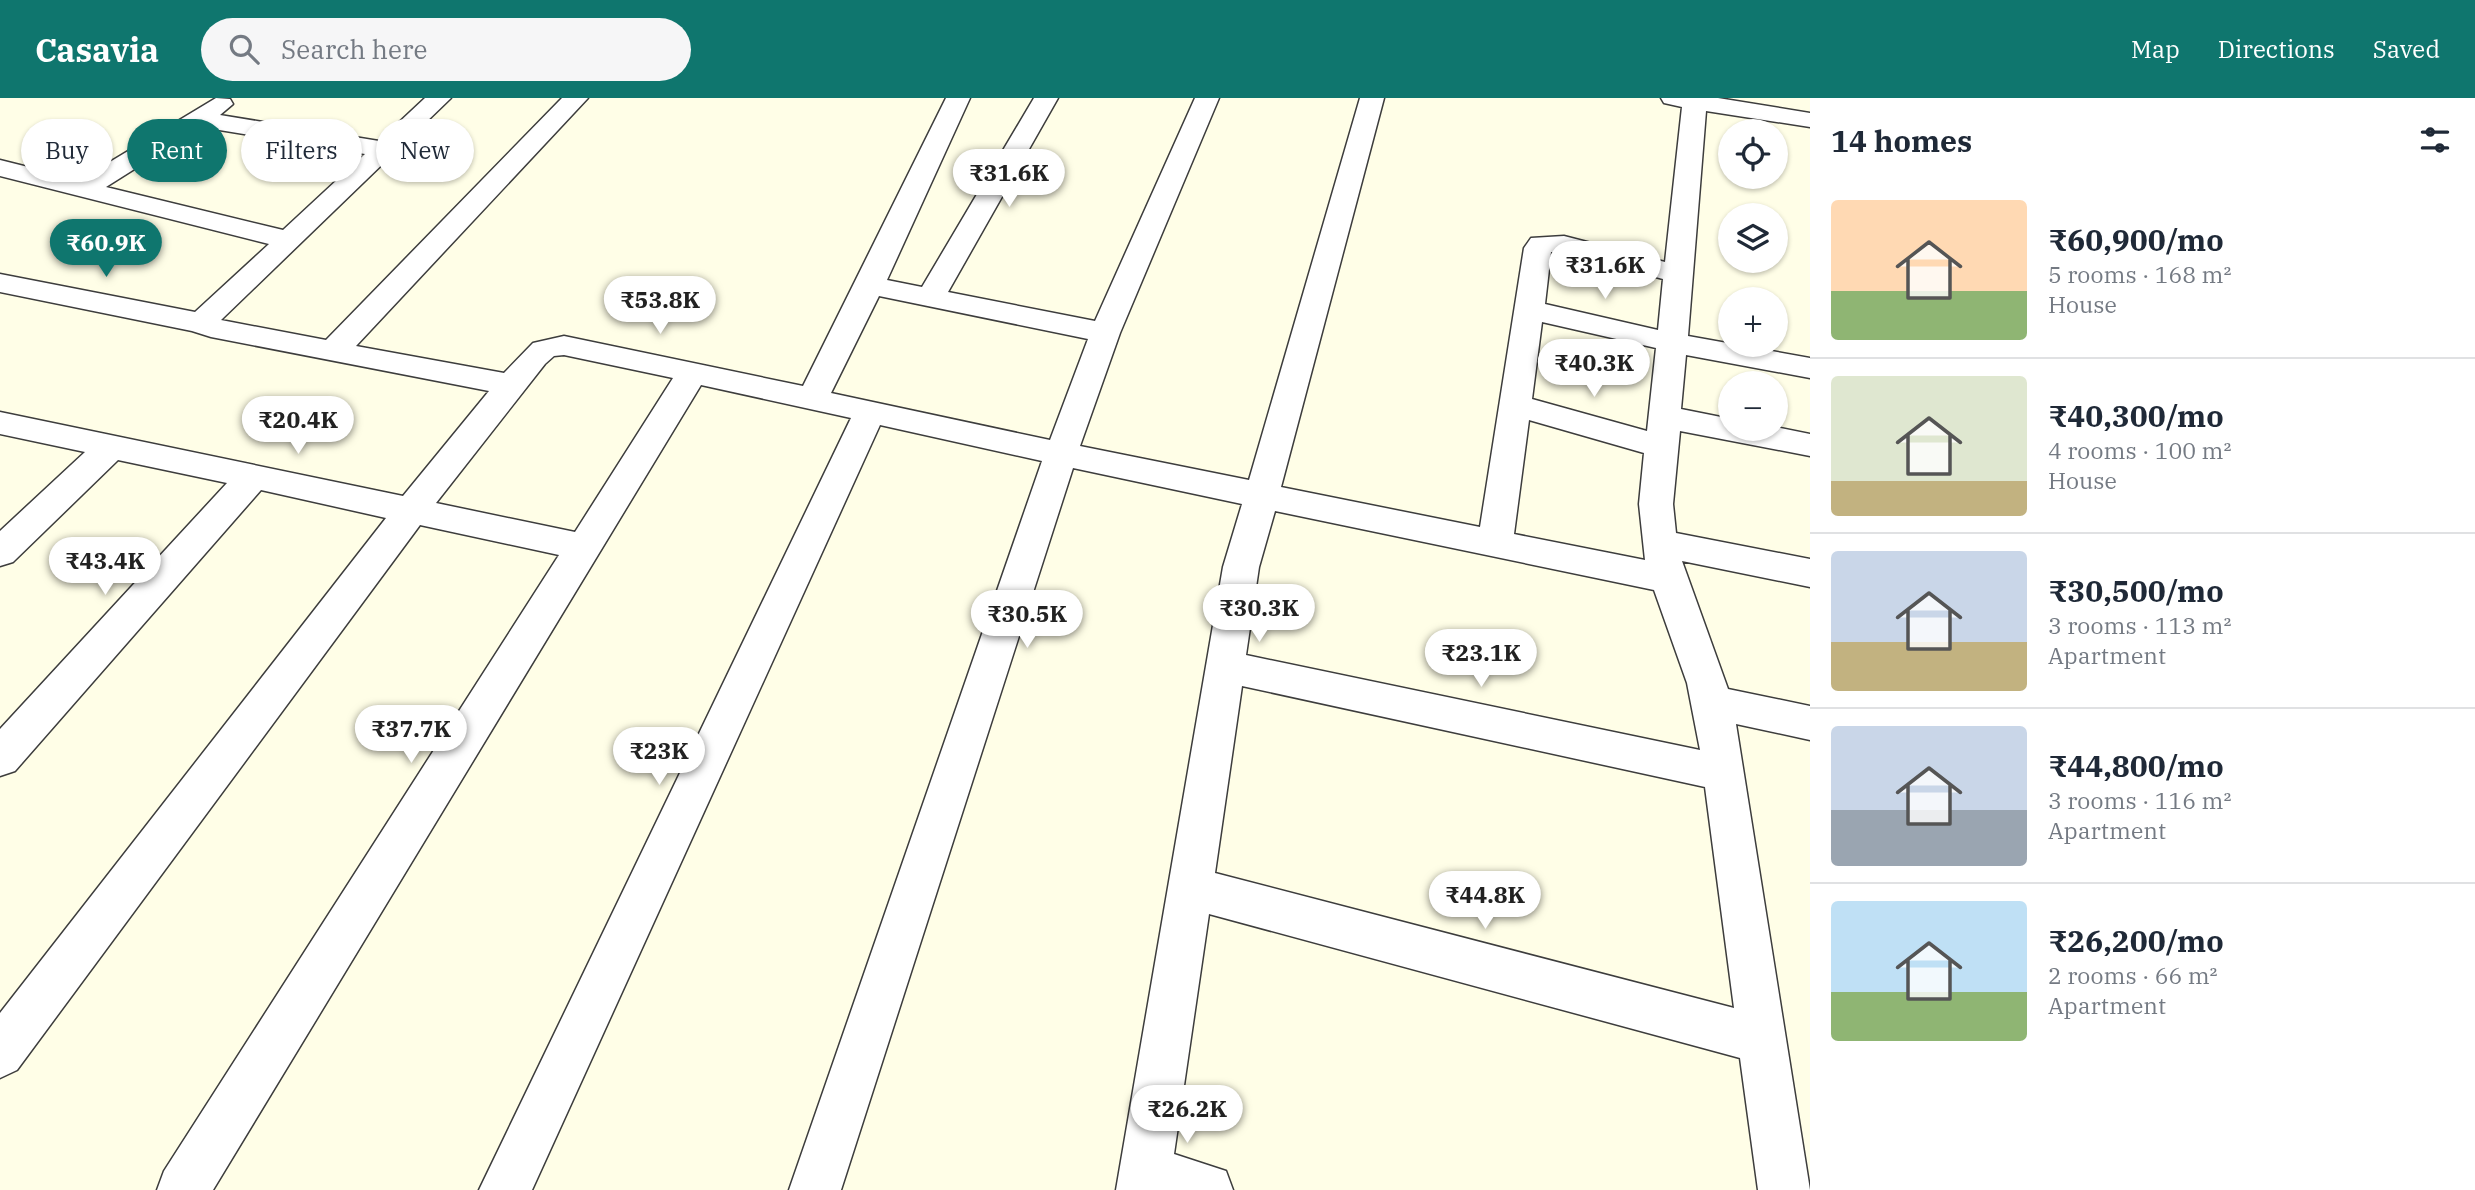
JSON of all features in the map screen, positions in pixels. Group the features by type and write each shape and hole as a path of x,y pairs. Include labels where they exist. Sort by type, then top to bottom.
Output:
{"street":[{"path":"199,119 226,98"},
{"path":"418,119 439,98"},
{"path":"334,350 576,98"},
{"path":"812,399 870,285 958,98"},
{"path":"930,298 1046,98"},
{"path":"815,1190 1061,454 1105,334 1207,98"},
{"path":"1207,1190 1144,1180 1241,567 1331,254 1372,98"},
{"path":"1784,1190 1724,773 1711,702 1696,649 1664,561 1656,505 1677,274 1684,100 1810,120"},
{"path":"227,124 376,148"},
{"path":"201,323 376,159"},
{"path":"84,189 127,163"},
{"path":"0,168 288,240"},
{"path":"1495,544 1513,404 1541,244 1564,244 1677,274"},
{"path":"0,283 201,323 211,328 511,385"},
{"path":"870,285 1105,334"},
{"path":"1528,309 1670,342 1810,368"},
{"path":"0,1053 413,508 540,350 552,345 576,347 1061,454 1495,544 1810,573"},
{"path":"183,1190 692,373"},
{"path":"1513,404 1661,431 1810,445"},
{"path":"505,1190 870,412"},
{"path":"0,423 413,508 584,547"},
{"path":"0,552 112,446"},
{"path":"0,758 254,476"},
{"path":"1225,666 1724,773"},
{"path":"1711,702 1810,723"},
{"path":"1190,888 1763,1040"}]}
